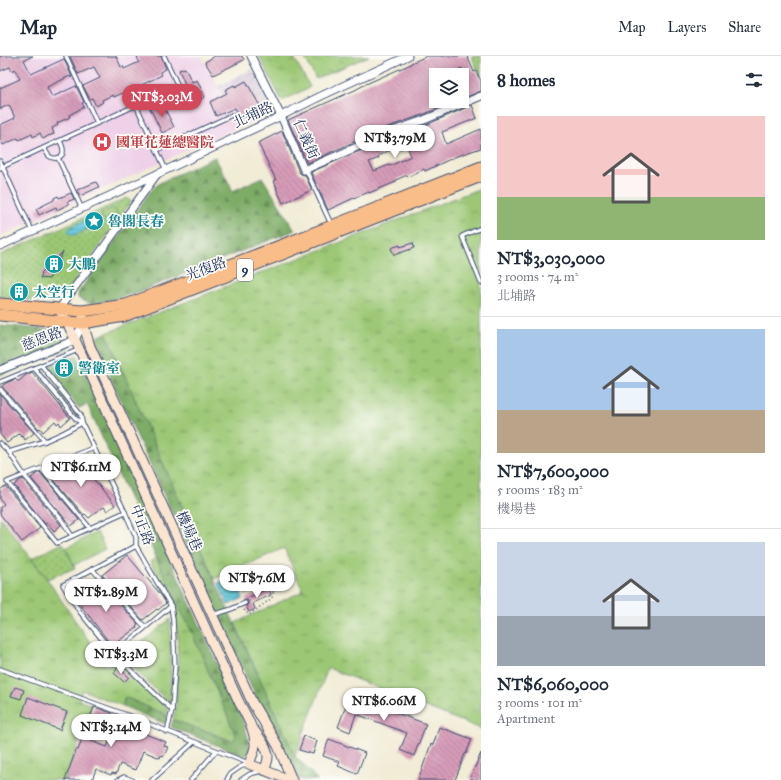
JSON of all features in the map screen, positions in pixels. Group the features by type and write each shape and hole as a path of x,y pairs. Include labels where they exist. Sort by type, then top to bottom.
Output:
{"main road":[{"name":"光復路","path":"0,315 83,323 124,316 481,167"},
{"name":"光復路","path":"0,304 82,311 126,305 481,176"}],"street":[{"name":"仁義街","path":"251,56 281,116 304,170"},
{"name":"北埔路","path":"0,246 158,174 408,56"},
{"path":"304,170 387,133 424,120 481,96"},
{"path":"59,309 158,174"},
{"name":"機場巷","path":"59,309 67,322 239,702 265,747 268,757 264,770"},
{"name":"機場巷","path":"82,311 83,323 90,346 252,702 278,746 290,780"},
{"name":"慈恩路","path":"0,370 75,340 83,323"},
{"path":"95,385 106,381"},
{"name":"機場巷","path":"249,764 255,744 250,723"},
{"path":"249,764 290,780"}],"lane":[{"path":"66,56 97,123"},
{"path":"1,168 178,86 164,56"},
{"path":"136,105 166,170"},
{"path":"157,150 232,115"},
{"path":"44,148 50,157 58,158 64,151 60,141"},
{"path":"58,158 82,208"},
{"path":"0,161 1,168 32,231"},
{"name":"仁義街","path":"304,170 307,172 333,230"},
{"path":"481,228 462,236 481,283"},
{"path":"0,382 79,350"},
{"name":"中正路","path":"41,365 81,415 82,423 136,537 136,546 171,606 175,666 172,710 167,732"},
{"name":"中正路","path":"34,368 76,419 82,423"},
{"path":"0,389 45,441"},
{"path":"9,452 45,441 82,423"},
{"path":"0,443 9,452 24,475 72,536"},
{"path":"94,448 7,482 57,543 125,512"},
{"path":"41,468 90,528"},
{"path":"136,546 63,585 80,612 114,654 172,710"},
{"path":"92,569 146,627"},
{"path":"212,615 245,603"},
{"path":"114,654 171,606"},
{"path":"0,669 124,714 249,764"},
{"path":"152,780 194,742"},
{"path":"191,780 216,751"},
{"path":"227,780 230,774 240,767 249,764"},
{"path":"241,780 250,774 264,770"},
{"path":"118,780 124,777 132,780"}],"path":[{"path":"257,569 262,580 274,592"},
{"path":"247,578 250,585"},
{"path":"237,580 242,590 262,580"},
{"path":"240,605 249,615 272,598 274,592 291,580"}],"shaded area":[{"name":"國軍花蓮總醫院","path":"0,56 201,56 240,126 0,236"},
{"path":"252,69 273,108 270,112 240,126 218,86"}],"green space":[{"path":"259,56 274,56 278,59 285,56 293,56 310,87 282,101"},
{"path":"304,56 369,56 316,79"},
{"path":"471,56 481,56 481,77"},
{"path":"215,157 233,191 262,177 295,230 138,292 91,304 78,298 78,293 150,192 158,184 171,177"},
{"path":"481,188 481,729 328,668 295,756 235,623 303,591 284,548 214,579 106,333"},
{"path":"127,198 131,202 71,286 54,301 51,302 0,297 0,255"},
{"path":"113,208 117,212 116,216 105,222 101,213"},
{"path":"0,325 60,331 70,349 0,375"},
{"path":"106,333 214,579 295,756 318,780 303,780 297,778 276,733 258,702 93,339"},
{"path":"77,355 242,718 249,742 248,755 244,756 171,727 173,720 233,741 236,736 191,630 176,602 87,404 79,408 49,372 48,366 55,363 60,375 71,370 66,359"},
{"path":"44,373 79,416 77,417 42,375"},
{"path":"0,517 47,579 106,666 118,661 167,708 168,716 125,697 123,706 82,690 79,700 92,705 65,780 0,780"},
{"path":"97,532 105,549 74,565 66,548"},
{"path":"63,543 75,568 47,579 32,558"},
{"path":"157,558 191,630 236,736 233,741 173,720 176,707 178,659 177,630 174,604 150,562"},
{"path":"170,619 171,667 170,704 123,658"},
{"path":"125,697 168,716 165,724 123,706"}],"water":[{"path":"97,215 100,220 95,222 92,227 89,226 87,229 73,235 69,233 68,230 71,227"},
{"path":"233,576 243,598 228,605 218,583"}],"building":[{"path":"0,56 33,56 24,60 31,74 64,59 72,77 71,78 70,76 47,87 52,97 76,86 84,102 82,103 84,107 69,115 70,117 57,123 58,125 52,128 54,134 43,139 40,133 33,137 32,134 19,140 18,138 3,145 0,139 0,125 15,118 9,105 0,109 0,88 20,79 15,69 12,71 10,67 0,71"},
{"path":"70,56 116,56 121,67 123,66 124,69 139,62 137,56 161,56 166,69 160,72 162,75 125,93 114,97 113,95 102,100 103,102 96,106 92,98 90,99 83,86 100,78 94,67 78,74"},
{"path":"215,56 242,56 244,60 213,75 205,62"},
{"path":"427,56 467,56 474,72 476,71 481,81 481,91 469,96 469,68 429,68 429,108 439,108 385,128 307,163 288,120"},
{"path":"185,68 192,82 197,80 205,97 193,103 179,70"},
{"path":"246,81 262,111 247,119 245,115 240,117 235,108 216,116 210,102 227,93 225,90"},
{"path":"159,104 160,106 163,105 174,127 162,133 150,108"},
{"path":"472,105 477,118 442,132 446,144 481,129 481,148 457,156 425,171 424,169 408,177 407,175 396,180 396,182 328,210 311,172 389,138 426,125 465,108 469,108","holes":["407,146 411,156 390,166 389,165 374,171 369,162 379,158 378,156 394,148 395,150"]},
{"path":"282,131 299,172 305,175 312,190 283,203 276,188 274,181 276,180 258,143"},
{"path":"96,182 99,187 80,196 77,190"},
{"path":"71,193 74,199 67,202 69,204 57,210 56,207 39,215 36,209 54,200 54,198 58,196 59,198"},
{"path":"413,243 414,248 394,255 391,248 400,245 400,247"},
{"name":"大鵬","path":"63,252 49,279 40,278 41,273"},
{"name":"警衛室","path":"63,362 68,362 72,370 60,375 56,365"},
{"path":"32,372 70,418 61,426 59,422 57,424 55,421 43,432 2,386 15,379 19,381"},
{"path":"0,394 34,433 25,440 23,436 22,437 19,434 7,443 0,434"},
{"path":"76,458 115,505 107,511 104,507 89,518 85,514 84,515 48,473 60,465 63,468"},
{"path":"40,472 79,520 71,526 31,478"},
{"path":"23,479 61,525 54,531 47,523 45,524 14,485"},
{"path":"5,486 40,528 22,542 0,514 0,507 4,504 0,499 0,490"},
{"path":"127,555 166,603 143,620 102,575"},
{"path":"97,579 138,624 136,626 137,627 112,646 75,598"},
{"path":"269,588 271,595 253,603 255,609 249,612 246,606 248,601 243,600"},
{"path":"118,667 129,677 124,682 114,673"},
{"path":"15,687 24,690 21,699 11,696"},
{"path":"350,695 426,724 414,756 400,750 407,733 356,714 350,732 338,727"},
{"path":"28,697 67,712 60,730 22,715"},
{"path":"94,707 112,713 109,720 166,742 164,746 168,747 164,756 161,755 160,758 143,751 136,770 120,764 116,774 112,773 111,775 96,769 92,780 65,780 76,750 78,750","holes":["99,722 115,728 107,747 91,741"]},
{"path":"439,727 472,739 455,780 418,780 431,744 433,745"},
{"path":"304,736 317,741 313,754 299,750"},
{"path":"329,739 365,753 357,774 338,766 340,762 323,756"},
{"path":"481,753 481,780 476,780 470,778"}],"place":[{"name":"國軍花蓮總醫院","path":"102,142"},
{"name":"魯閣長春","path":"94,221"},
{"name":"大鵬","path":"54,264"},
{"name":"太空行","path":"19,292"},
{"name":"警衛室","path":"64,368"}]}
